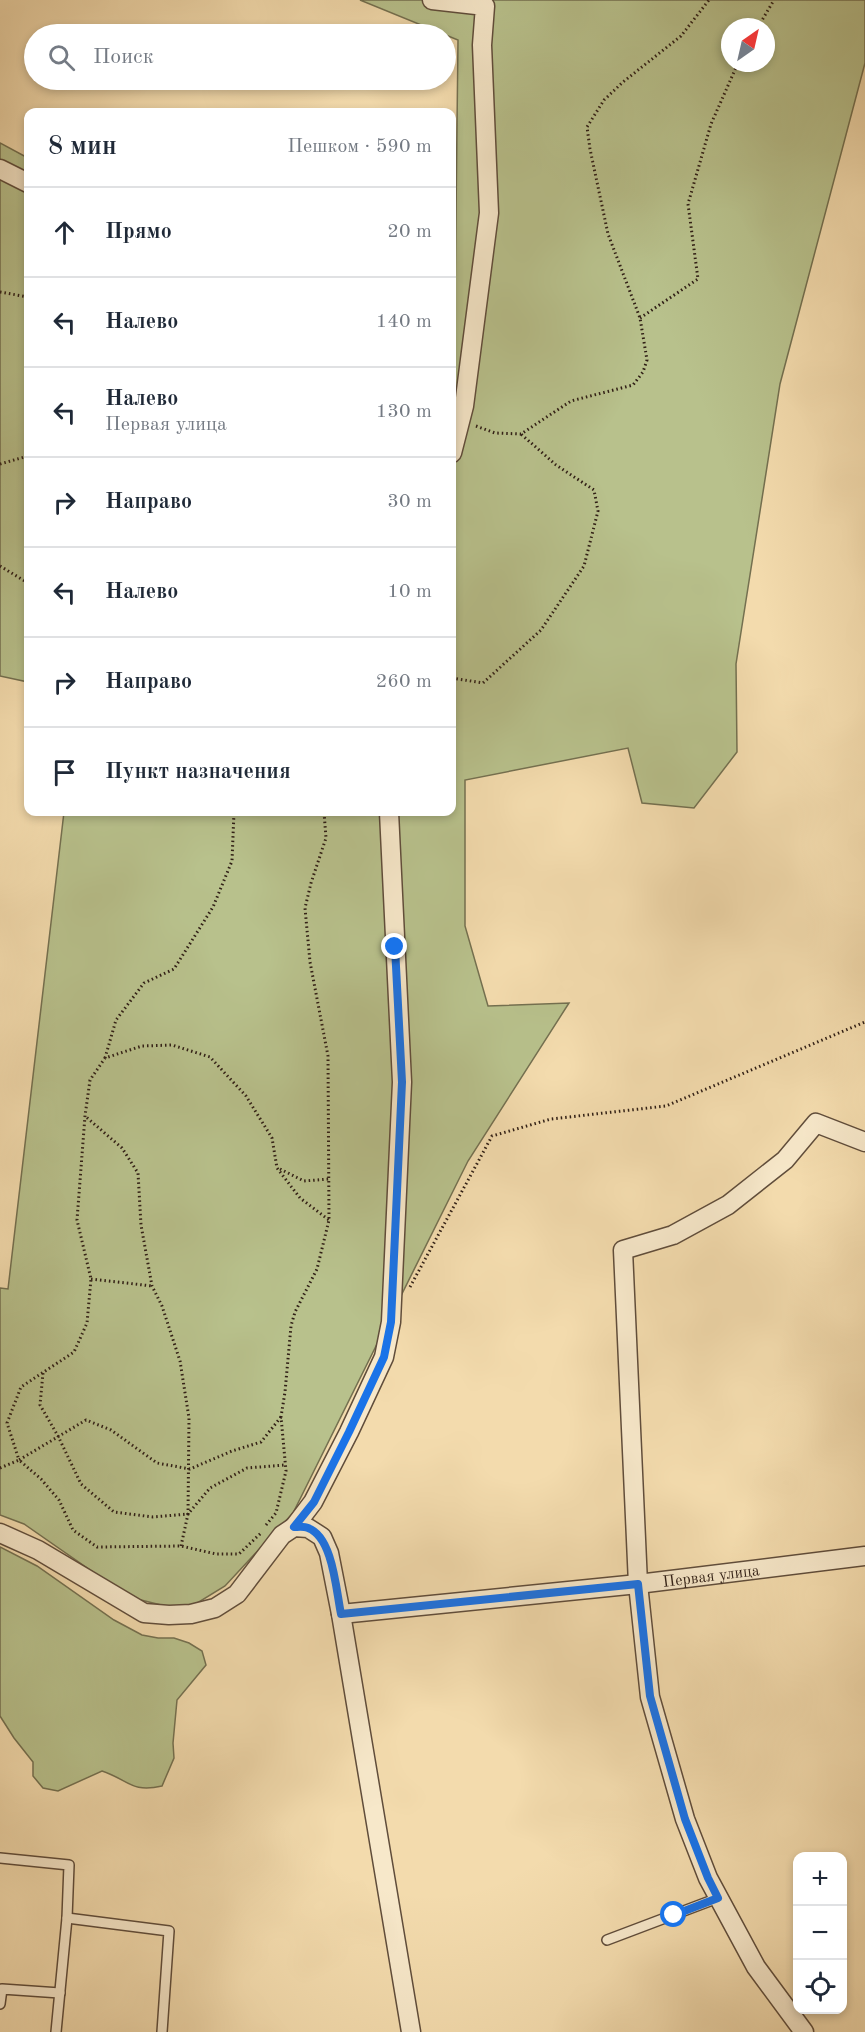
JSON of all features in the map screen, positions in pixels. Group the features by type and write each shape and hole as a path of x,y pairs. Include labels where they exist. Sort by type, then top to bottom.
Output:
{"street":[{"path":"432,0 487,3 482,45 489,213 464,406 456,418"},
{"path":"0,169 24,181"},
{"path":"0,1533 38,1550 144,1613 191,1614 215,1608 237,1594 282,1535 294,1527 314,1502 384,1357 391,1322 402,1082 388,816"},
{"path":"804,2032 756,1967 708,1878 685,1819 650,1696 638,1584 623,1250 673,1235 728,1205 785,1161 816,1123 865,1143"},
{"path":"294,1527 308,1528 322,1537 328,1552 341,1614 411,2032"},
{"name":"Первая улица","path":"341,1614 638,1584 865,1556"}],"lane":[{"path":"0,1858 69,1865 67,1918 57,2032"},
{"path":"607,1940 718,1898"},
{"path":"67,1918 169,1931 162,2032"},
{"path":"0,2004 2,1989 60,1993"}],"path":[{"path":"456,418 495,433 521,434 571,400 633,385 643,372 647,360 640,318 608,234 587,128 604,100 681,36 709,0"},
{"path":"763,18 774,0"},
{"path":"640,318 698,279 688,204 711,124 734,72"},
{"path":"0,292 24,296"},
{"path":"456,679 483,683 541,630 584,566 598,511 594,490 556,465 521,434"},
{"path":"0,464 24,457"},
{"path":"1,566 24,580"},
{"path":"234,816 232,861 213,907 174,969 144,983 116,1020 105,1058 90,1080 77,1220 91,1279 87,1323 74,1352 21,1387 7,1423 19,1460 41,1479 59,1500 73,1530 97,1547 181,1546 216,1554 239,1554 258,1536 276,1513 286,1472 281,1418 291,1326 295,1312 317,1269 329,1220 328,1056 310,962 305,908 327,838 324,816"},
{"path":"407,1291 492,1136 551,1119 666,1106 865,1022"},
{"path":"105,1058 142,1046 172,1045 210,1057 246,1096 272,1138 277,1168 300,1198 329,1220"},
{"path":"85,1116 122,1148 138,1173 141,1224 153,1286 180,1361 189,1418 190,1469 188,1514 181,1546"},
{"path":"277,1168 304,1181 329,1179"},
{"path":"91,1279 153,1286"},
{"path":"43,1373 40,1405 81,1484 114,1512 153,1517 188,1514 210,1488 247,1468 285,1465"},
{"path":"0,1468 19,1460 86,1420 111,1430 158,1463 190,1469 232,1451 261,1442 281,1418"}],"green space":[{"path":"360,0 865,0 865,63 780,384 736,664 737,752 694,808 642,803 628,748 465,780 465,926 488,1006 569,1003 468,1161 293,1513 225,1586 194,1605 169,1607 129,1597 24,1524 0,1515 0,1288 8,1289 64,816 456,816 458,40 456,39 456,24 419,24"},
{"path":"0,143 24,156 24,681 0,676"},
{"path":"0,1547 37,1566 114,1620 142,1635 174,1638 202,1651 206,1665 177,1700 174,1758 162,1786 137,1787 102,1771 58,1791 43,1788 33,1776 33,1762 0,1716"}],"route":[{"path":"395,947 402,1082 391,1322 384,1357 349,1432 314,1502 294,1527 308,1528 322,1537 328,1552 341,1614 638,1584 650,1696 685,1819 718,1898 674,1915"}]}
